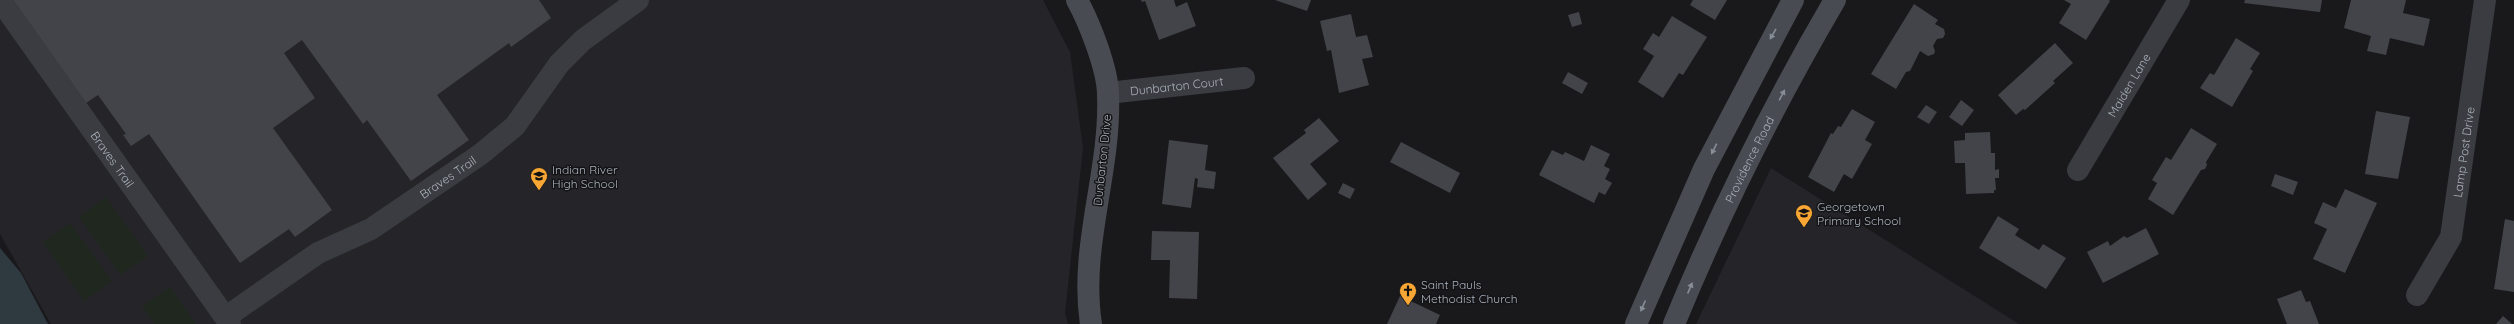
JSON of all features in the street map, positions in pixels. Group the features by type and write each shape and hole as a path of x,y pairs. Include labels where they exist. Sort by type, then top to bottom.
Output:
{"main road":[{"name":"Dunbarton Drive","path":"1077,0 1084,12 1098,51 1108,93 1103,171 1088,263 1087,300 1091,324"},
{"path":"1636,324 1704,169 1793,0"},
{"name":"Providence Road","path":"1674,324 1740,178 1773,112 1835,0"}],"street":[{"name":"Braves Trail","path":"0,0 228,321 318,253 371,229 481,154 515,126 559,64 583,40 638,0"},
{"name":"Maiden Lane","path":"2078,170 2179,0"},
{"name":"Lamp Post Drive","path":"2417,294 2451,237 2485,0"},
{"name":"Dunbarton Court","path":"1108,93 1244,78"}],"shaded area":[{"name":"Indian River High School","path":"0,0 1043,0 1070,52 1083,148 1065,313 1068,324 51,324 0,234"},
{"name":"Georgetown Primary School","path":"1771,168 2019,324 1696,324"},
{"path":"106,197 148,256 120,275 79,217"},
{"path":"70,223 112,281 84,301 43,242"},
{"path":"0,248 21,273 48,324 0,324"},
{"path":"170,287 196,324 155,324 142,306"}],"building":[{"path":"13,0 539,0 551,18 511,47 509,43 437,95 469,140 411,181 367,120 363,124 302,40 284,53 315,98 273,128 332,210 295,237 289,229 240,263 149,134 131,146 123,135 126,134 98,95 86,103"},
{"path":"1141,0 1174,0 1176,7 1187,2 1196,26 1159,40 1145,1 1142,2"},
{"path":"1275,0 1311,0 1307,11"},
{"path":"1693,0 1727,0 1715,20 1690,5"},
{"path":"2064,0 2110,1 2086,40 2059,23 2071,4"},
{"path":"2245,0 2322,0 2320,12 2244,3"},
{"path":"2351,0 2406,0 2403,13 2430,19 2424,46 2390,38 2386,55 2367,51 2371,36 2344,28"},
{"path":"1914,4 1938,20 1935,24 1944,29 1945,34 1943,38 1937,39 1933,46 1935,51 1934,54 1928,56 1920,51 1910,71 1906,72 1896,89 1871,74"},
{"path":"1579,12 1582,24 1572,27 1568,15"},
{"path":"1351,14 1356,37 1367,35 1373,57 1362,59 1369,85 1339,93 1331,50 1327,51 1320,21"},
{"path":"1672,16 1707,37 1683,75 1679,73 1663,98 1638,82 1654,56 1643,49 1653,33 1659,37"},
{"path":"2236,38 2260,53 2250,69 2253,71 2232,107 2200,88 2210,73 2214,75"},
{"path":"2055,43 2073,63 2053,81 2055,83 2025,110 2023,109 2016,115 1998,95"},
{"path":"1568,72 1588,83 1582,94 1562,83"},
{"path":"1961,100 1974,110 1962,126 1949,117"},
{"path":"1926,105 1937,112 1929,124 1917,117"},
{"path":"1852,109 1875,122 1865,140 1872,144 1852,179 1844,174 1834,192 1808,177 1831,133 1833,134 1838,126 1841,127"},
{"path":"2376,111 2410,117 2398,179 2365,174"},
{"path":"1319,118 1339,141 1310,164 1327,184 1308,200 1273,158 1306,133 1304,130"},
{"path":"2191,128 2217,144 2206,162 2207,165 2205,169 2201,170 2173,215 2148,199 2157,183 2152,180 2166,157 2171,160"},
{"path":"1990,132 1991,153 1995,153 1995,170 1999,169 1999,178 1995,178 1996,190 1994,190 1994,193 1966,194 1965,163 1955,163 1954,141 1965,140 1965,133"},
{"path":"1169,140 1208,145 1205,170 1216,172 1214,189 1197,187 1198,179 1195,178 1191,208 1162,204"},
{"path":"1401,142 1460,173 1450,193 1390,162"},
{"path":"1591,145 1610,154 1604,166 1610,169 1605,179 1612,183 1605,195 1599,192 1594,203 1539,175 1552,150 1563,155 1565,152 1584,161"},
{"path":"2275,174 2298,182 2293,195 2271,186"},
{"path":"1343,183 1355,189 1350,199 1338,193"},
{"path":"2345,189 2377,203 2345,273 2313,259 2327,229 2314,223 2323,202 2336,208"},
{"path":"1998,216 2019,229 2015,235 2039,250 2043,244 2066,258 2046,289 1979,248"},
{"path":"2505,219 2514,221 2514,292 2494,289"},
{"path":"2146,228 2159,254 2103,283 2087,252 2108,241 2110,246 2124,236 2127,238"},
{"path":"1152,231 1199,232 1197,299 1169,298 1170,260 1151,260"},
{"path":"2301,290 2306,302 2310,301 2319,324 2287,324 2277,299"},
{"name":"Saint Pauls Methodist Church","path":"1400,296 1440,315 1436,324 1387,324"},
{"path":"2503,316 2512,324 2496,324"}],"place":[{"name":"Indian River High School","path":"539,191"},
{"name":"Georgetown Primary School","path":"1804,228"},
{"name":"Saint Pauls Methodist Church","path":"1408,306"}]}
